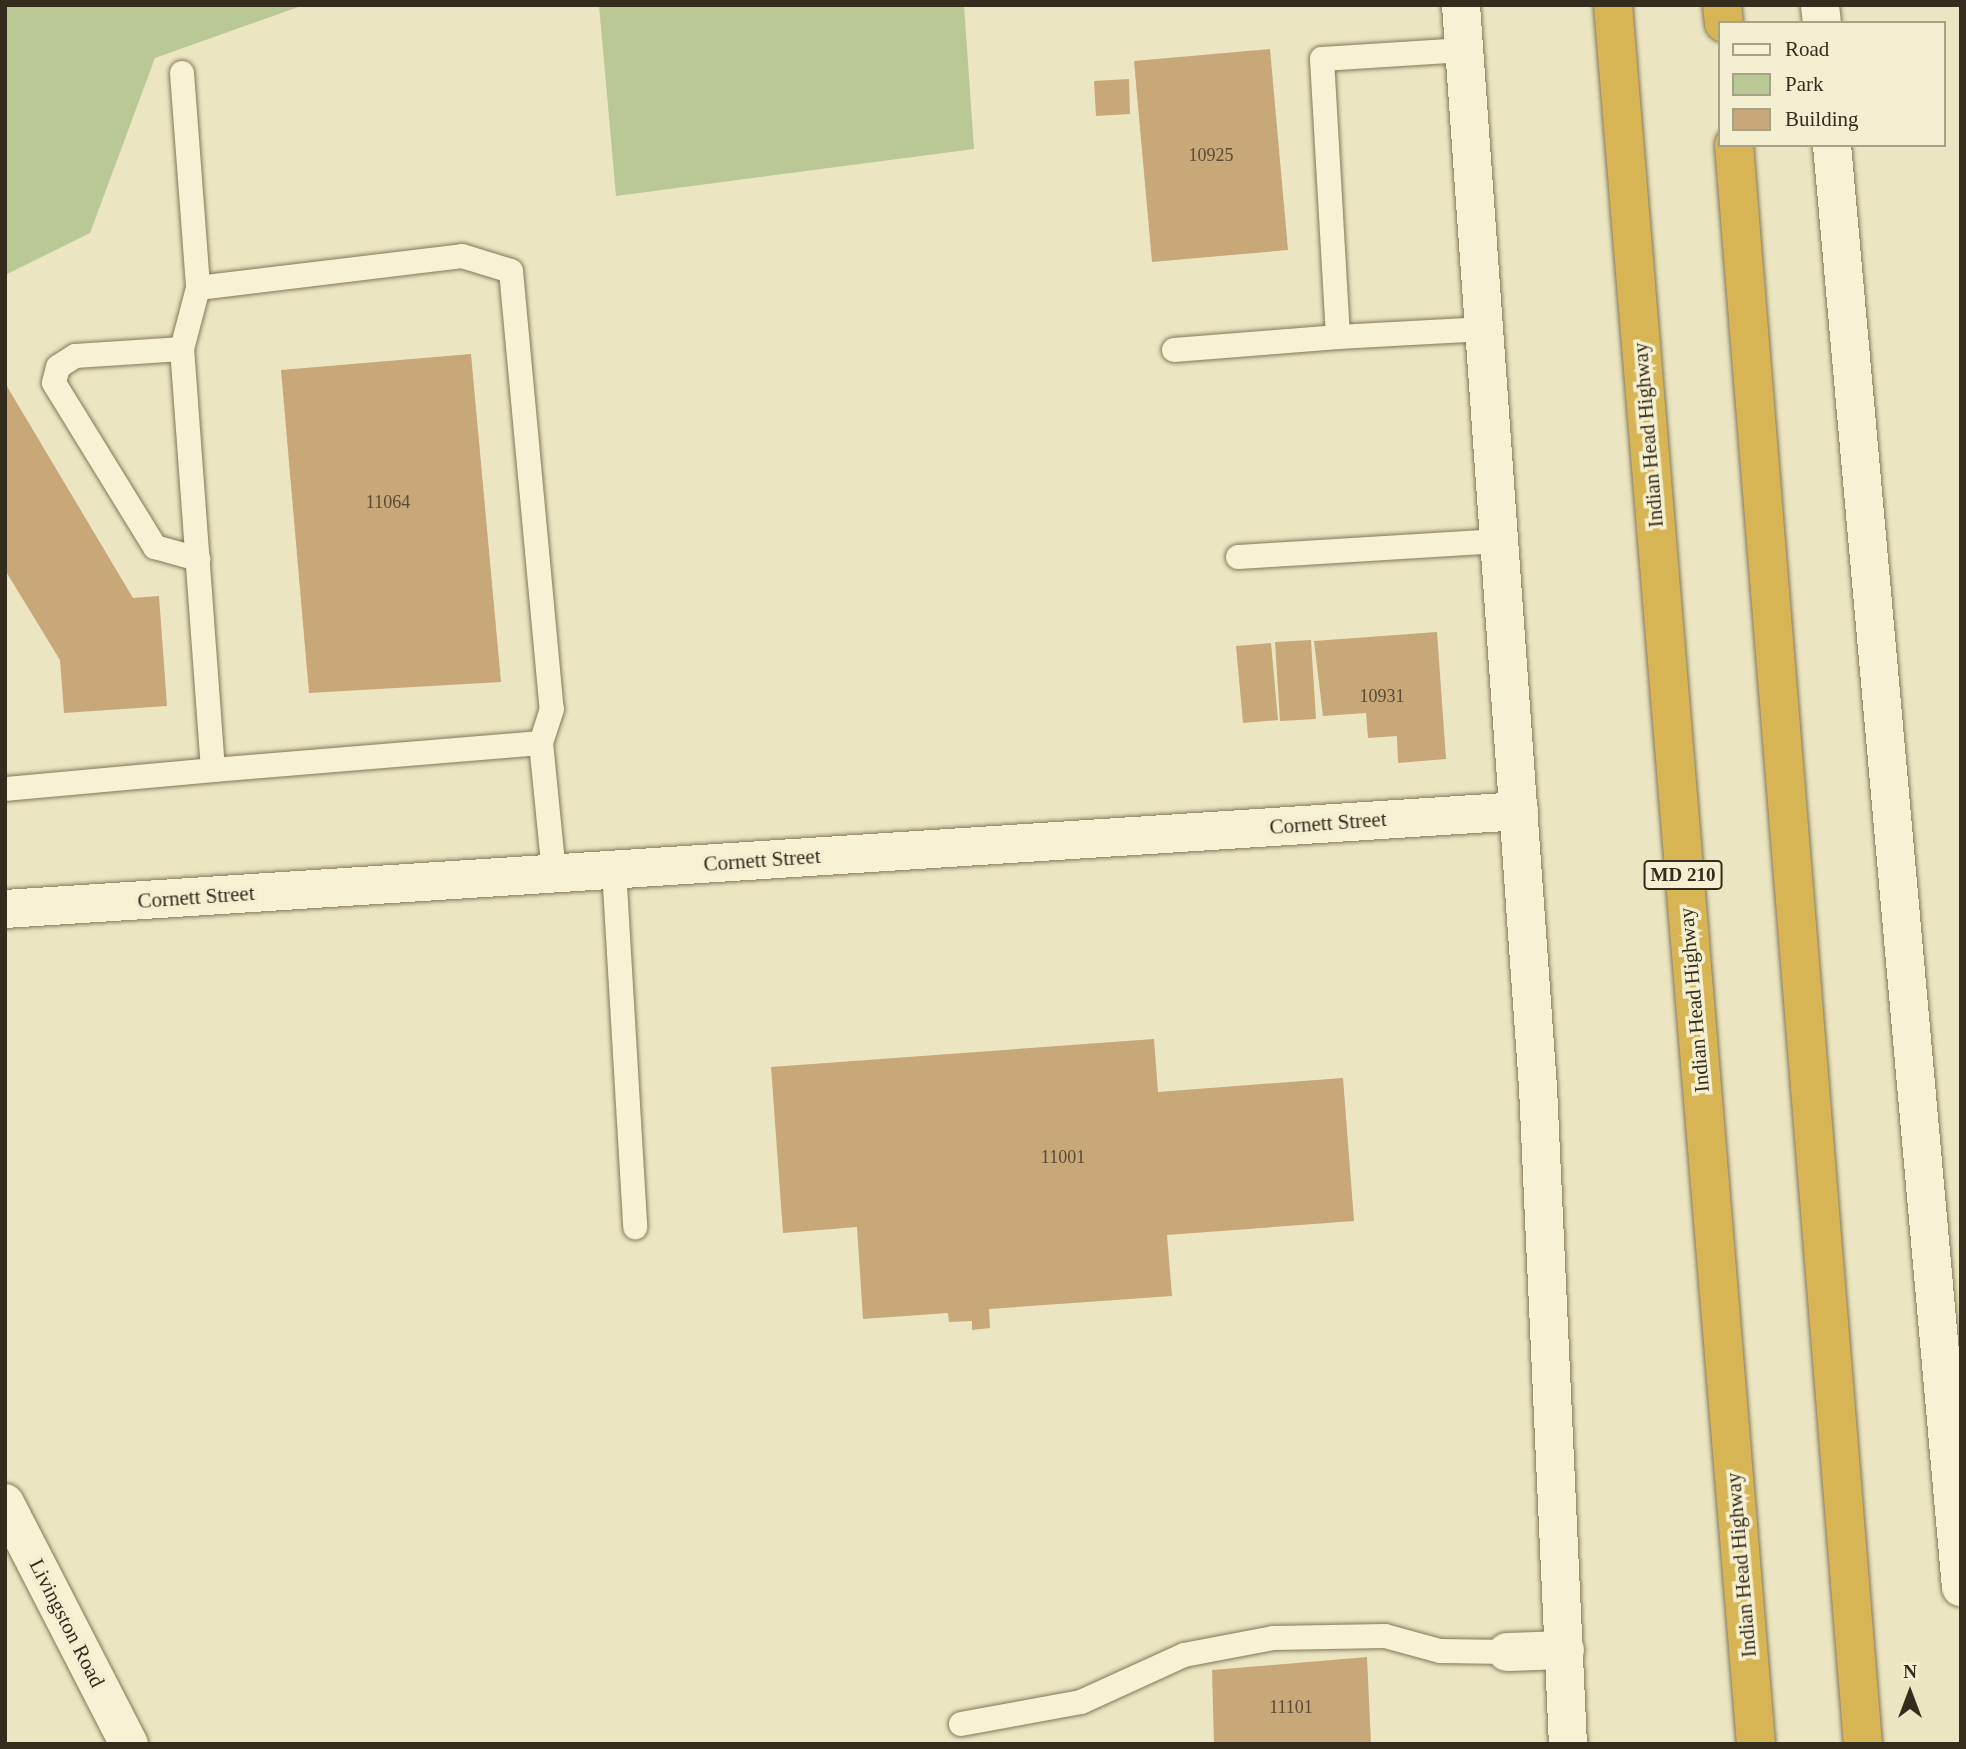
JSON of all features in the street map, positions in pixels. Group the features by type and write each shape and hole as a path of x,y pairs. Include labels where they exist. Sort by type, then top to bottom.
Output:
{"highway":[{"name":"Indian Head Highway","path":"1613,5 1756,1744"},
{"path":"1734,147 1863,1744"}],"street":[{"path":"1461,5 1519,811 1568,1744"},
{"path":"1832,147 1961,1587"},
{"name":"Cornett Street","path":"5,909 1519,811"},
{"name":"Livingston Road","path":"5,1503 129,1744"},
{"path":"1507,1652 1564,1650"}],"lane":[{"path":"1338,337 1322,59 1464,50"},
{"path":"182,73 198,288 182,349 213,770"},
{"path":"198,288 462,256 511,271 552,709 541,743 554,874"},
{"path":"1174,350 1485,329"},
{"path":"182,349 75,356 58,367 54,383 155,547 198,559"},
{"path":"1238,557 1500,541"},
{"path":"5,789 541,743"},
{"path":"614,869 635,1227"},
{"path":"961,1724 1081,1702 1184,1655 1273,1638 1385,1636 1440,1651 1507,1652"}],"green space":[{"path":"5,5 304,5 155,58 90,233 5,275"},
{"path":"599,5 964,5 974,149 616,196"}],"building":[{"path":"1270,49 1288,250 1152,262 1134,61"},
{"path":"1129,79 1130,114 1096,116 1094,81"},
{"path":"471,354 501,682 309,693 281,370"},
{"path":"5,383 133,598 159,596 167,706 64,713 60,660 5,570"},
{"path":"1437,632 1446,759 1398,763 1397,736 1368,738 1366,713 1323,716 1314,641"},
{"path":"1311,640 1316,719 1280,721 1275,642"},
{"path":"1271,643 1278,720 1243,723 1236,646"},
{"path":"1154,1039 1158,1092 1343,1078 1354,1221 1167,1235 1172,1296 989,1309 990,1328 972,1330 972,1321 949,1322 948,1313 863,1319 857,1227 783,1233 771,1067"},
{"path":"1367,1657 1371,1744 1214,1744 1212,1670"}]}
